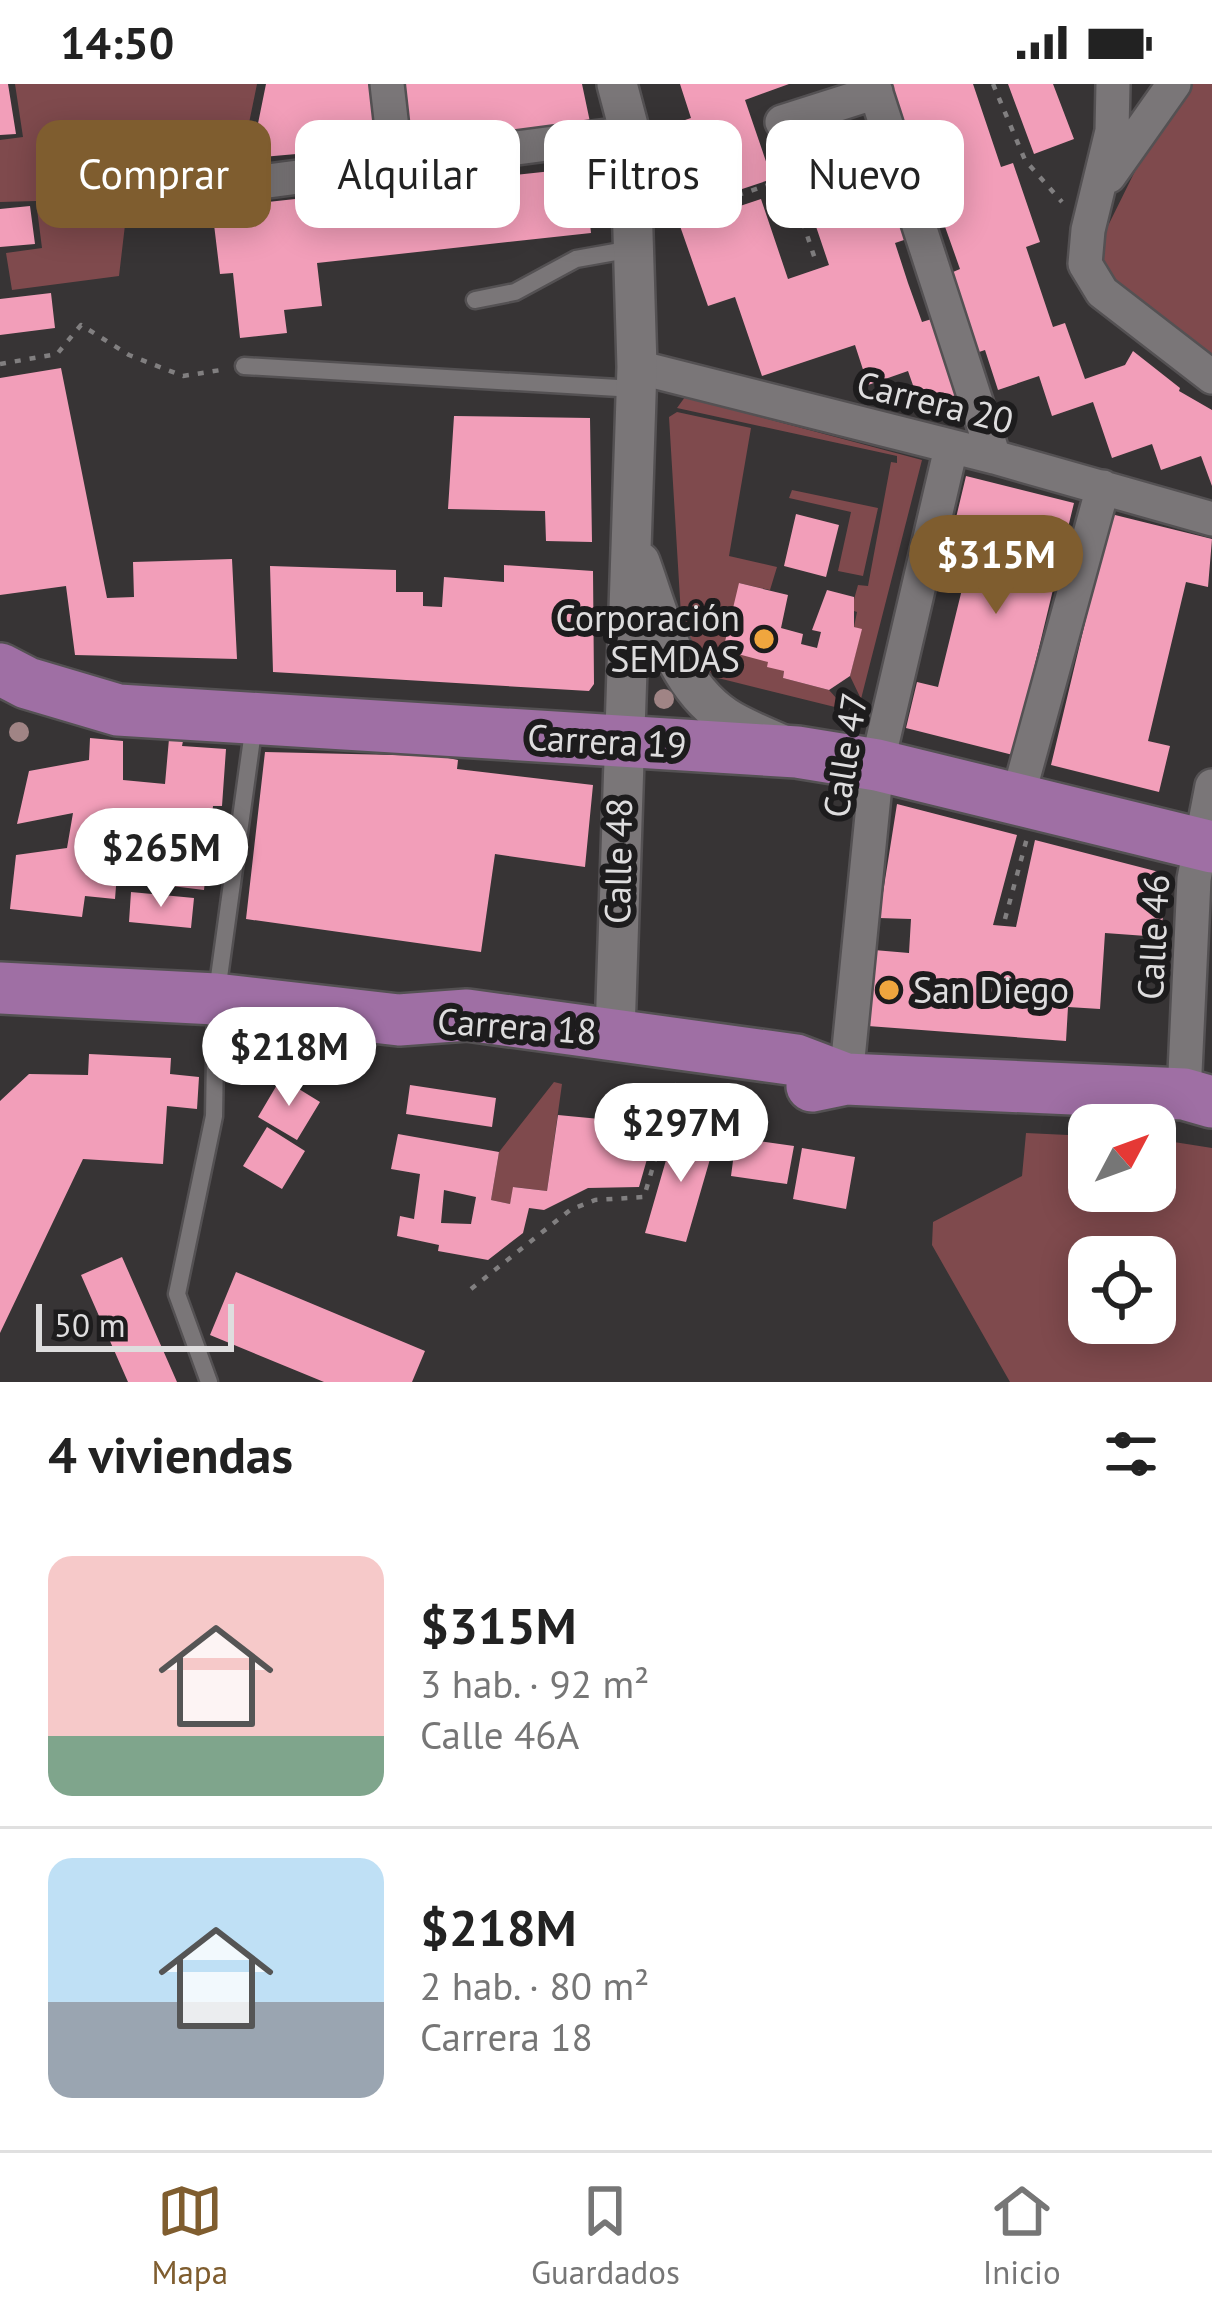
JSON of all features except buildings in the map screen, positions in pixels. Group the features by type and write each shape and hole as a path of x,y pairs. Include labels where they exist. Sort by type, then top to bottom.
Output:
{"main road":[{"name":"Carrera 19","path":"0,669 27,683 118,710 796,752 877,766 1205,845"},
{"name":"Carrera 18","path":"0,988 217,999 399,1021 467,1015 796,1060 846,1079"},
{"name":"Carrera 18","path":"399,1021 470,1047 797,1089 846,1079 1198,1098"}],"street":[{"path":"387,84 391,120"},
{"name":"Calle 48","path":"617,84 626,120"},
{"path":"1096,196 1174,84"},
{"path":"1174,84 1148,90 1114,85 1112,131 1088,230 1085,264 1102,292 1212,377"},
{"path":"806,120 874,88 994,457"},
{"name":"Calle 48","path":"615,1033 621,744 634,546 637,378 632,228"},
{"name":"Carrera 20","path":"637,378 994,457 1212,519"},
{"name":"Calle 47","path":"846,1079 877,766 951,448"},
{"path":"1027,803 1103,487"},
{"name":"Calle 48","path":"634,546 675,660 689,680 725,717 796,752"},
{"name":"Calle 46","path":"1198,1098 1205,845 1212,786"}],"lane":[{"path":"475,300 514,292 576,259 632,240"},
{"path":"244,366 637,378"},
{"path":"208,1382 177,1294 214,1116 217,999 256,717"}],"path":[{"path":"994,84 1024,160 1088,230"},
{"path":"632,240 766,186"},
{"path":"804,228 814,259"},
{"path":"0,364 57,354 81,325 129,355 184,376 244,366"},
{"path":"1005,920 1027,803"},
{"path":"471,1289 571,1210 595,1200 644,1197 680,1076"}],"shaded area":[{"path":"15,84 257,84 250,120 36,120 36,201 0,202 0,140 23,137"},
{"path":"1178,84 1212,84 1212,363 1102,271 1101,240"},
{"path":"39,228 125,228 119,276 12,290 6,253 42,248"},
{"path":"685,397 922,460 861,699 850,676 861,630 854,627 857,612 851,610 858,585 868,586 891,462 897,463 897,456 677,408"},
{"path":"677,412 751,428 729,556 777,567 770,590 739,583 768,662 784,671 783,678 829,690 847,710 714,677 682,632 669,417"},
{"path":"792,490 878,508 863,576 838,571 851,512 789,498"},
{"path":"554,1082 562,1084 547,1191 514,1187 510,1204 491,1200 499,1152"},
{"path":"1026,1133 1068,1135 1068,1212 1176,1212 1176,1142 1212,1148 1212,1382 1010,1382 932,1245 933,1222 1022,1176"}],"place":[{"name":"Corporación SEMDAS","path":"764,639"},
{"name":"San Diego","path":"889,990"}]}
